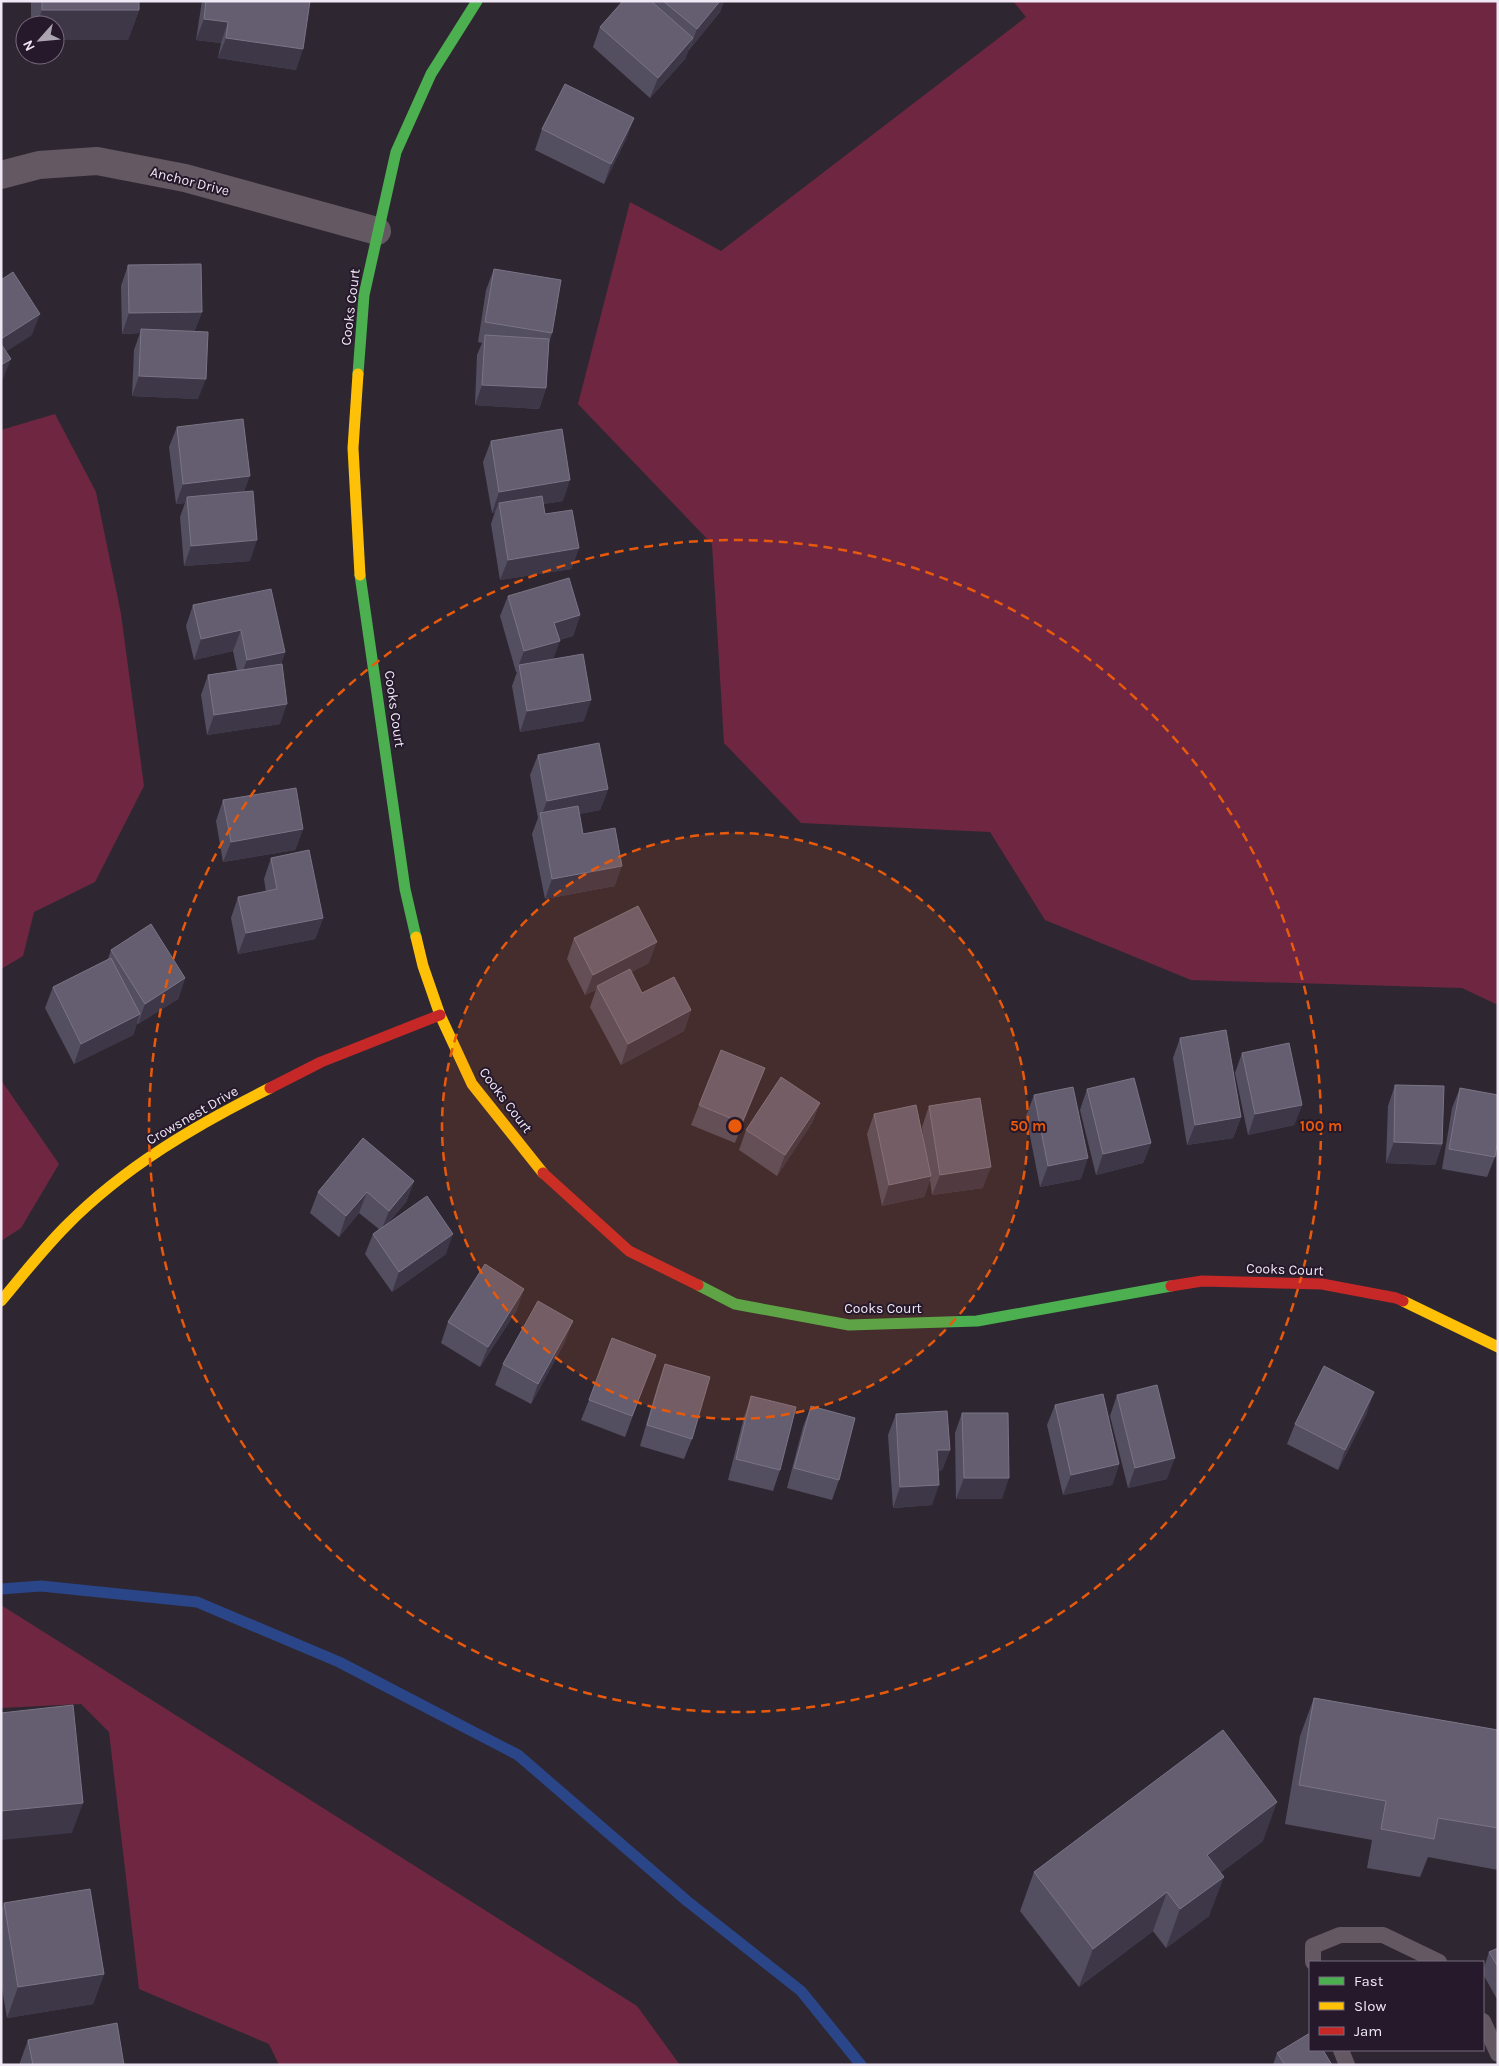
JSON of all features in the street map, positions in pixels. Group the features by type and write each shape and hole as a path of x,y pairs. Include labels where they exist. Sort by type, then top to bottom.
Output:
{"street":[{"name":"Cooks Court","path":"476,1 431,74 396,152 364,294 353,448 360,568 405,889 423,966 440,1015 472,1084 542,1172 630,1251 735,1304 849,1325 968,1322 1202,1281 1322,1284 1396,1298 1498,1348"},
{"name":"Anchor Drive","path":"1,175 39,165 97,161 185,178 377,231"},
{"name":"Crowsnest Drive","path":"1,1301 66,1226 139,1163 224,1111 321,1062 440,1015"}],"lane":[{"path":"1313,1961 1313,1946 1340,1935 1383,1935 1437,1961"},
{"path":"1484,2023 1498,2054"},
{"path":"1341,2051 1348,2065"}],"shaded area":[{"path":"1013,1 1498,1 1498,1005 1462,988 1191,980 1045,920 990,832 801,823 724,743 712,544 578,404 630,202 721,251 1026,17"},
{"path":"55,414 96,492 121,614 144,786 95,882 34,912 23,956 1,969 1,430"},
{"path":"1,1080 59,1164 21,1228 1,1241"},
{"path":"1,1605 637,2006 680,2065 279,2065 269,2044 139,1989 109,1732 81,1704 1,1708"}],"building":[{"path":"42,1 139,1 139,10 42,10"},
{"path":"206,1 310,1 303,49 226,38 228,22 204,19"},
{"path":"623,1 651,1 693,38 658,78 600,27"},
{"path":"663,1 720,1 697,29"},
{"path":"565,84 634,118 611,164 542,129"},
{"path":"201,264 202,312 129,313 128,265"},
{"path":"494,269 561,280 552,333 485,322"},
{"path":"13,272 40,314 1,339 1,280"},
{"path":"141,329 208,332 206,379 139,376"},
{"path":"485,335 549,339 546,388 482,385"},
{"path":"1,344 11,359 1,365"},
{"path":"243,419 250,476 183,484 177,427"},
{"path":"562,429 570,480 499,492 491,441"},
{"path":"253,491 257,540 191,546 187,497"},
{"path":"542,496 545,514 572,510 579,548 508,560 499,503"},
{"path":"569,578 580,615 554,623 560,641 524,651 508,596"},
{"path":"271,589 285,652 247,660 241,630 201,639 193,605"},
{"path":"583,654 591,700 527,711 519,665"},
{"path":"282,664 287,704 214,715 208,675"},
{"path":"599,743 608,789 547,801 538,755"},
{"path":"296,788 303,829 231,842 223,800"},
{"path":"578,806 583,834 615,828 622,866 552,879 540,813"},
{"path":"309,850 323,918 246,933 238,897 277,889 271,858"},
{"path":"638,906 657,942 593,975 574,938"},
{"path":"151,924 185,978 145,1004 111,950"},
{"path":"111,958 140,1014 81,1044 53,987"},
{"path":"630,969 642,993 674,977 691,1010 628,1044 597,986"},
{"path":"1226,1030 1241,1117 1195,1125 1180,1038"},
{"path":"1289,1043 1302,1105 1255,1114 1242,1053"},
{"path":"721,1050 765,1068 742,1123 699,1105"},
{"path":"781,1077 820,1103 785,1155 746,1130"},
{"path":"1134,1078 1151,1143 1103,1154 1087,1089"},
{"path":"1395,1085 1444,1086 1442,1144 1394,1142"},
{"path":"1073,1087 1088,1158 1048,1166 1034,1095"},
{"path":"1460,1088 1498,1095 1498,1139 1495,1157 1449,1149"},
{"path":"980,1098 991,1167 940,1175 929,1106"},
{"path":"916,1105 931,1176 889,1185 874,1114"},
{"path":"363,1138 414,1181 389,1211 367,1192 346,1216 318,1192"},
{"path":"427,1196 453,1234 399,1272 373,1234"},
{"path":"485,1264 524,1289 488,1347 448,1322"},
{"path":"538,1301 573,1321 538,1384 503,1364"},
{"path":"612,1338 656,1355 632,1416 589,1400"},
{"path":"665,1364 710,1377 692,1439 647,1425"},
{"path":"1324,1366 1374,1392 1345,1450 1295,1424"},
{"path":"1157,1385 1175,1458 1135,1468 1117,1395"},
{"path":"1103,1394 1119,1464 1071,1475 1055,1405"},
{"path":"751,1396 796,1407 780,1470 736,1459"},
{"path":"811,1406 855,1418 839,1480 794,1468"},
{"path":"947,1411 950,1450 937,1450 939,1485 900,1487 896,1414"},
{"path":"962,1413 1008,1413 1009,1478 964,1478"},
{"path":"1314,1698 1498,1730 1498,1828 1438,1818 1434,1839 1381,1829 1386,1801 1299,1785"},
{"path":"73,1705 83,1803 1,1811 1,1713"},
{"path":"1223,1730 1277,1802 1207,1855 1224,1877 1180,1909 1167,1892 1093,1949 1034,1872"},
{"path":"90,1889 104,1974 18,1987 4,1903"},
{"path":"1498,1948 1498,1967 1489,1952"},
{"path":"117,2023 124,2065 33,2065 28,2040"},
{"path":"1309,2034 1309,2051 1324,2051 1332,2065 1285,2065 1277,2053"}],"waterway":[{"path":"1,1589 41,1586 197,1602 339,1662 518,1755 687,1901 801,1991 861,2065"}],"traffic: fast":[{"path":"358,374 364,295 396,152 431,74 477,1"},
{"path":"360,575 405,889 416,937"},
{"path":"698,1285 735,1304 849,1325 977,1321 1171,1286"}],"traffic: slow":[{"path":"358,374 353,448 360,575"},
{"path":"416,937 423,966 440,1015 472,1084 543,1173"},
{"path":"1,1301 57,1235 112,1185 188,1132 270,1088"},
{"path":"1403,1301 1498,1347"}],"traffic: jam":[{"path":"270,1088 321,1062 440,1015"},
{"path":"543,1173 629,1251 698,1285"},
{"path":"1171,1286 1202,1281 1322,1284 1403,1301"}]}
